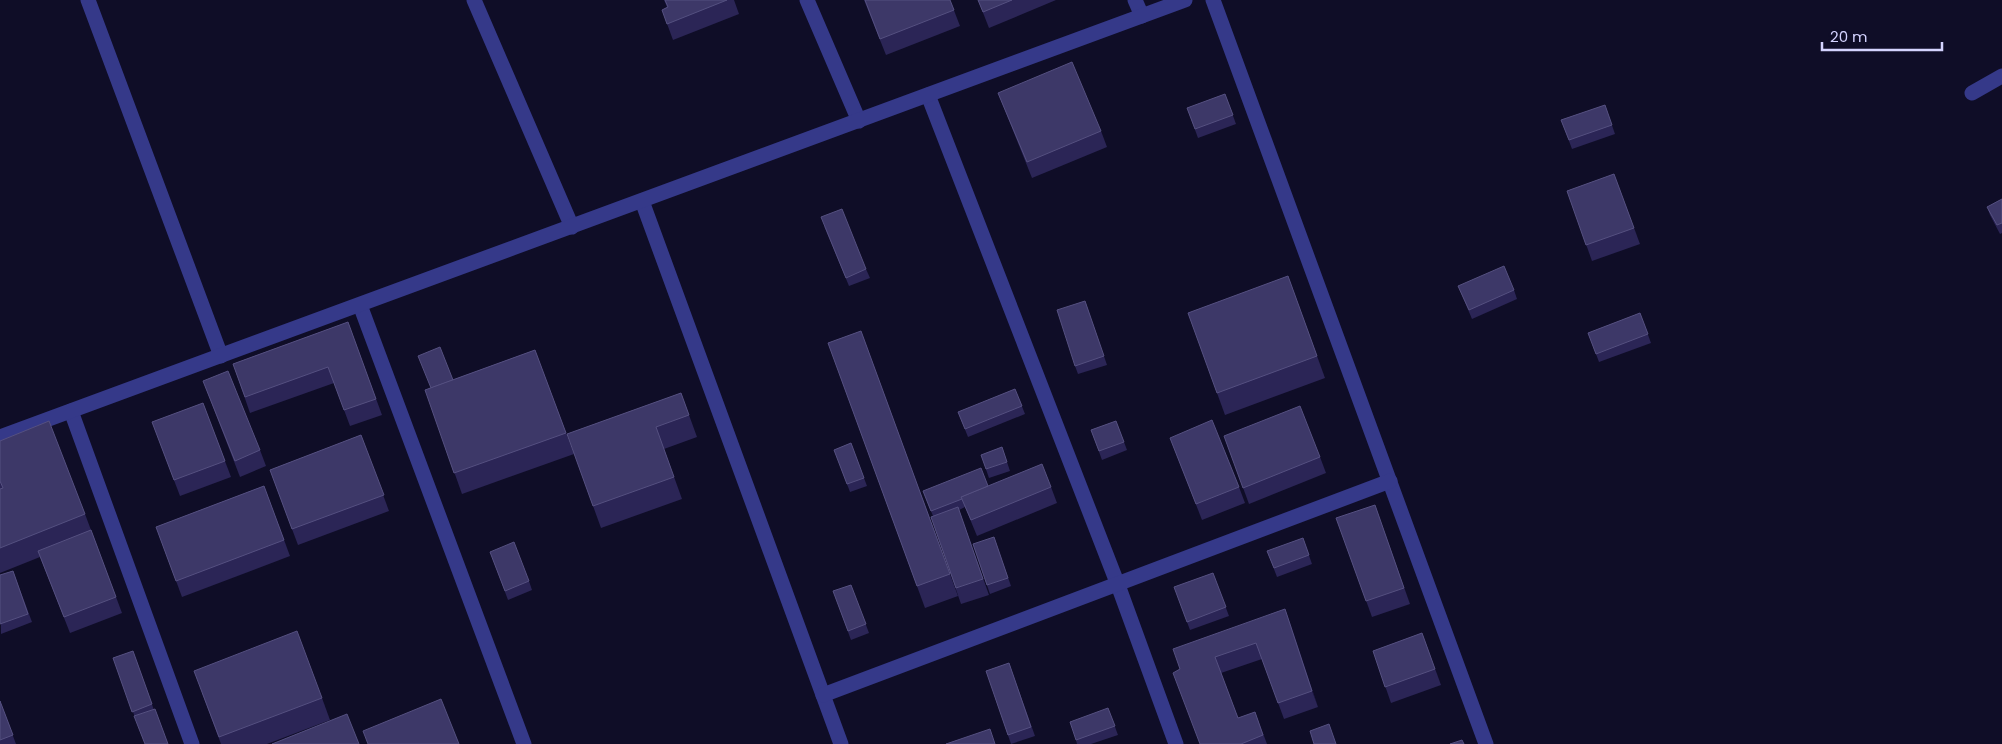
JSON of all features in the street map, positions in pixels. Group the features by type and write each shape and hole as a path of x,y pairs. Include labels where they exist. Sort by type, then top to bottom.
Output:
{"street":[{"path":"88,0 221,356"},
{"path":"474,0 572,227"},
{"path":"807,0 859,120"},
{"path":"1135,0 1142,16"},
{"path":"0,437 1185,0"},
{"path":"1213,0 1486,744"},
{"path":"1972,93 2002,76"},
{"path":"928,95 1118,585 1176,744"},
{"path":"642,201 841,744"},
{"path":"360,304 524,744"},
{"path":"71,412 192,744"},
{"path":"823,696 1390,481"}],"building":[{"path":"665,0 727,0 667,24 662,10 668,7"},
{"path":"865,0 950,0 954,10 880,39"},
{"path":"978,0 1012,0 983,12"},
{"path":"1072,62 1101,131 1027,162 998,93"},
{"path":"1225,94 1233,115 1195,129 1187,108"},
{"path":"1605,105 1612,125 1569,140 1561,120"},
{"path":"1614,174 1634,228 1586,245 1567,191"},
{"path":"2002,199 2002,223 1997,225 1987,207"},
{"path":"842,209 866,269 846,278 821,217"},
{"path":"1504,266 1514,290 1469,310 1458,286"},
{"path":"1288,276 1317,356 1217,393 1188,313"},
{"path":"1085,301 1104,356 1075,366 1057,310"},
{"path":"1640,313 1648,334 1596,354 1588,333"},
{"path":"348,322 376,399 344,410 328,367 245,397 233,364"},
{"path":"861,331 950,574 917,586 828,343"},
{"path":"440,347 453,380 431,388 418,356"},
{"path":"535,350 566,433 454,473 425,390"},
{"path":"228,371 260,450 235,461 203,381"},
{"path":"1015,389 1022,406 965,429 958,412"},
{"path":"681,393 689,415 656,427 674,477 593,506 567,434"},
{"path":"203,403 225,461 174,480 152,422"},
{"path":"1300,406 1320,457 1243,488 1224,436"},
{"path":"1212,420 1239,487 1196,504 1170,438"},
{"path":"49,421 85,514 0,548 0,489 3,488 0,481 0,441"},
{"path":"1116,421 1124,442 1099,451 1091,430"},
{"path":"361,435 384,495 292,529 270,470"},
{"path":"851,443 864,478 847,484 834,450"},
{"path":"1002,447 1007,462 986,469 981,455"},
{"path":"1042,464 1051,487 971,520 961,497"},
{"path":"981,468 988,486 931,511 923,491"},
{"path":"264,486 284,540 176,581 156,527"},
{"path":"1375,505 1404,588 1366,601 1336,518"},
{"path":"958,507 983,579 956,588 931,517"},
{"path":"91,530 116,597 64,617 38,551"},
{"path":"994,537 1008,578 987,585 973,544"},
{"path":"1303,538 1309,555 1274,568 1267,551"},
{"path":"514,542 529,581 505,591 490,552"},
{"path":"13,571 28,614 0,624 0,575"},
{"path":"1213,573 1226,607 1187,622 1174,587"},
{"path":"851,585 866,624 848,631 833,591"},
{"path":"1285,609 1312,691 1278,703 1256,643 1215,657 1238,718 1255,712 1263,735 1241,744 1200,744 1173,673 1180,669 1173,649"},
{"path":"297,631 322,698 219,737 194,671"},
{"path":"1422,633 1435,669 1385,687 1373,651"},
{"path":"133,651 152,704 132,712 113,658"},
{"path":"1009,663 1031,727 1008,735 986,671"},
{"path":"441,699 459,744 368,744 363,731"},
{"path":"0,701 13,735 0,740"},
{"path":"1108,708 1115,726 1076,740 1070,722"},
{"path":"155,709 168,744 145,744 134,716"},
{"path":"347,714 359,744 272,744"},
{"path":"1329,724 1336,744 1314,744 1310,731"},
{"path":"990,729 995,744 946,744"},
{"path":"1462,740 1464,744 1450,744"}]}
